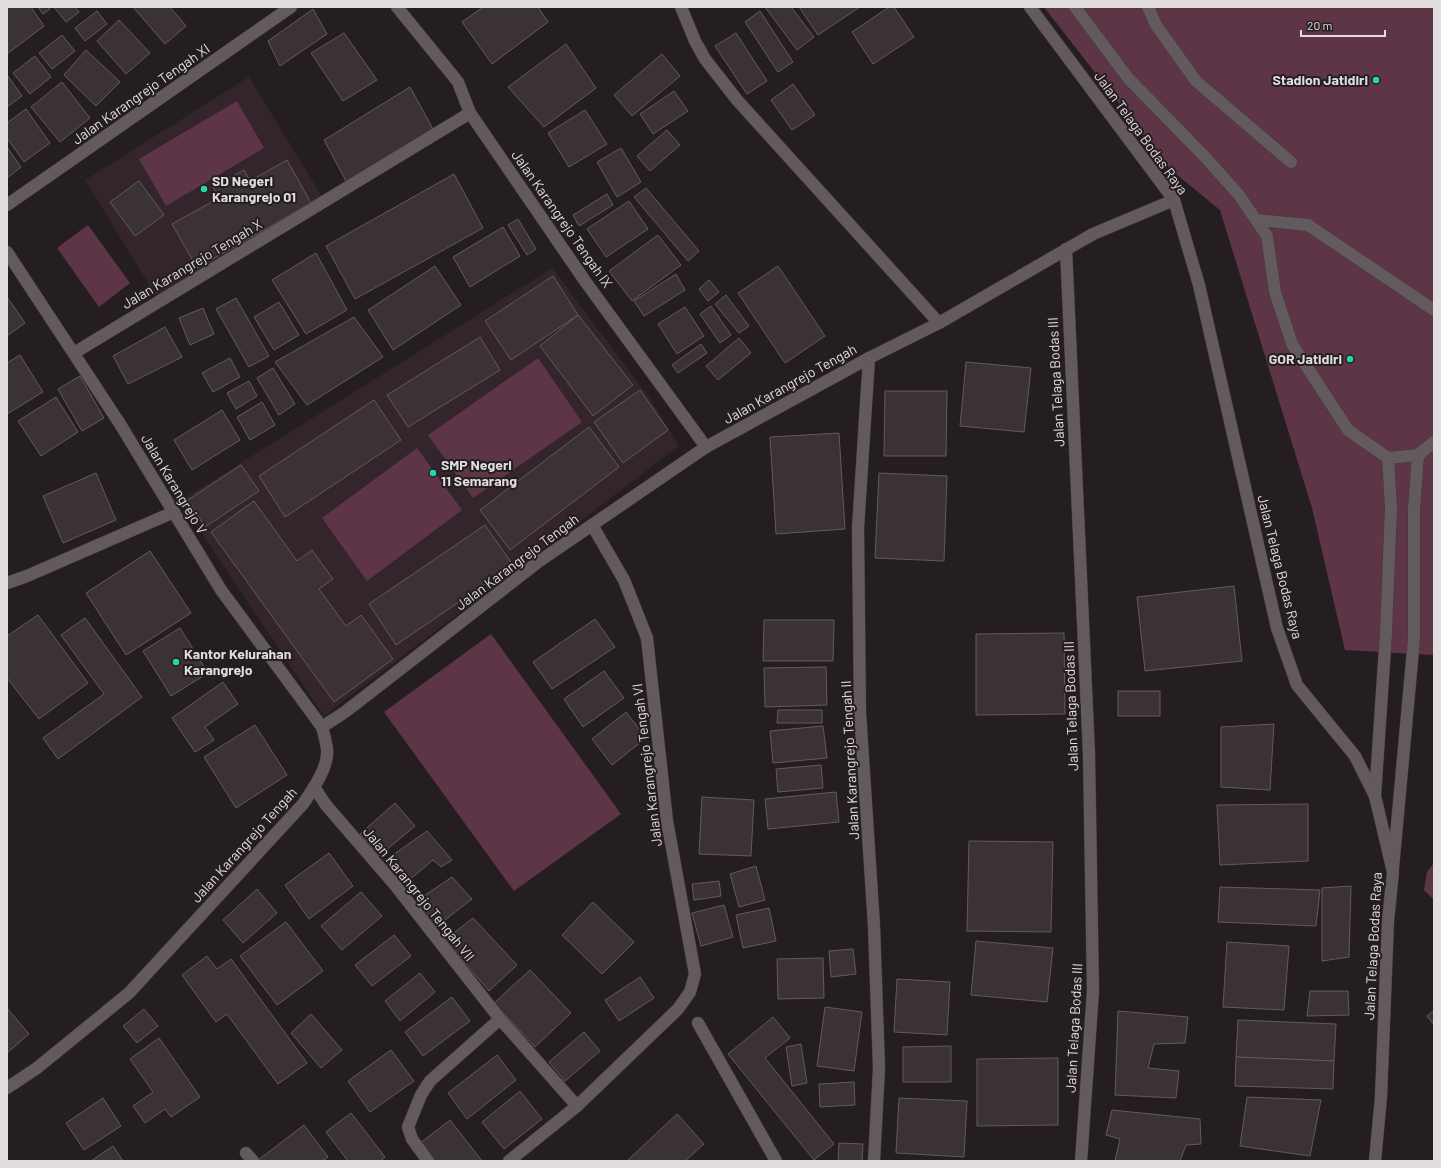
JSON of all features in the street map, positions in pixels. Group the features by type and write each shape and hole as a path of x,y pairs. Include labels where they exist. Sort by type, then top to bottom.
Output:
{"street":[{"name":"Jalan Karangrejo Tengah XI","path":"7,205 291,7"},
{"name":"Jalan Karangrejo Tengah IX","path":"397,7 458,82 470,113 585,280 706,447"},
{"path":"681,7 695,41 705,59 737,100 939,323"},
{"name":"Jalan Telaga Bodas Raya","path":"1030,7 1174,200 1199,285 1277,628 1297,685 1355,756 1375,796 1393,872 1388,922 1381,1097 1376,1161"},
{"path":"1075,7 1128,78 1239,195 1267,236 1275,292 1292,344 1348,430 1388,458 1418,455 1434,442"},
{"path":"1148,7 1156,24 1196,80 1292,162"},
{"name":"Jalan Karangrejo Tengah X","path":"74,353 470,113"},
{"name":"Jalan Karangrejo Tengah","path":"7,1088 37,1068 129,993 303,804 324,768 328,750 322,727 345,712 538,562 706,447 869,358 939,323 1093,234 1174,200"},
{"path":"1256,220 1308,225 1434,310"},
{"name":"Jalan Telaga Bodas III","path":"1066,249 1089,754 1093,976 1081,1161"},
{"name":"Jalan Karangrejo V","path":"7,252 120,424 221,590 322,727"},
{"name":"Jalan Karangrejo Tengah II","path":"869,358 858,528 860,712 874,926 879,1068 874,1161"},
{"path":"1393,872 1414,639 1414,509 1418,455"},
{"path":"1375,796 1387,618 1391,507 1388,458"},
{"path":"7,583 27,576 174,512"},
{"name":"Jalan Karangrejo Tengah VI","path":"577,1106 678,1009 690,992 695,974 667,821 647,638 624,580 592,525"},
{"name":"Jalan Karangrejo Tengah VII","path":"314,787 326,805 395,885 500,1019 577,1106"},
{"path":"428,1161 412,1139 408,1127 421,1095 430,1081 500,1019"},
{"path":"698,1023 776,1161"},
{"path":"509,1161 577,1106"}],"shaded area":[{"name":"GOR Jatidiri","path":"1044,7 1434,7 1434,655 1345,650 1312,508 1220,210 1170,169"},
{"name":"SD Negeri Karangrejo 01","path":"249,77 323,198 159,301 85,180"},
{"path":"237,101 264,148 166,206 139,159"},
{"path":"88,225 130,283 99,307 57,248"},
{"name":"SMP Negeri 11 Semarang","path":"552,268 651,400 679,446 324,716 180,501"},
{"path":"538,358 582,422 473,498 428,435"},
{"path":"417,448 462,510 367,581 322,518"},
{"path":"491,634 621,814 514,891 384,712"},
{"path":"1434,863 1434,900 1424,890 1427,872"}],"building":[{"path":"7,7 31,7 44,26 7,54"},
{"path":"38,7 48,7 50,9 43,14"},
{"path":"54,7 75,7 79,12 66,22"},
{"path":"133,7 170,7 186,26 165,44"},
{"path":"483,7 538,7 548,22 492,64 462,22"},
{"path":"765,7 791,7 814,37 797,50"},
{"path":"799,7 860,7 818,35"},
{"path":"889,7 894,7 914,37 873,64 852,32"},
{"path":"313,9 327,34 280,66 268,41"},
{"path":"97,11 107,24 85,41 75,28"},
{"path":"760,11 793,62 778,72 745,22"},
{"path":"119,20 150,53 126,74 97,41"},
{"path":"344,33 377,80 343,101 311,53"},
{"path":"736,33 767,81 747,94 715,46"},
{"path":"62,35 75,51 52,69 39,53"},
{"path":"566,44 596,88 544,127 508,87"},
{"path":"86,50 120,82 96,106 64,75"},
{"path":"662,54 680,76 632,116 614,95"},
{"path":"35,56 51,77 30,94 13,73"},
{"path":"8,76 22,96 7,107 7,77"},
{"path":"62,82 90,118 60,142 31,107"},
{"path":"793,84 815,115 792,130 771,100"},
{"path":"410,87 434,131 346,181 324,140"},
{"path":"674,91 688,111 653,134 640,114"},
{"path":"26,109 50,143 24,162 7,138 7,123"},
{"path":"585,110 607,144 569,167 548,133"},
{"path":"667,130 680,145 650,171 637,156"},
{"path":"7,147 21,167 7,178"},
{"path":"621,148 641,182 617,197 597,162"},
{"path":"287,160 311,203 197,268 172,224 219,198 213,187 244,170 250,181"},
{"path":"454,174 483,228 355,299 326,246"},
{"path":"139,181 164,215 135,236 110,202"},
{"path":"646,188 699,251 688,261 634,197"},
{"path":"607,194 613,205 579,226 573,215"},
{"path":"629,201 648,229 606,257 587,229"},
{"path":"518,219 536,249 527,255 508,225"},
{"path":"503,227 520,256 470,287 453,257"},
{"path":"658,235 681,265 632,301 609,271"},
{"path":"316,253 347,310 306,334 272,280"},
{"path":"435,266 461,305 393,350 368,310"},
{"path":"778,266 825,336 785,363 738,293"},
{"path":"676,274 685,290 644,316 634,301"},
{"path":"553,276 578,315 511,360 485,321"},
{"path":"709,280 719,292 708,301 699,289"},
{"path":"726,295 749,326 739,333 715,304"},
{"path":"7,297 25,323 7,336"},
{"path":"236,298 269,356 249,367 216,309"},
{"path":"279,302 299,335 274,350 254,317"},
{"path":"711,306 731,335 720,343 700,314"},
{"path":"685,307 704,336 677,354 658,324"},
{"path":"203,308 214,334 190,345 179,318"},
{"path":"578,315 633,385 593,416 540,346"},
{"path":"354,317 383,357 307,405 275,362"},
{"path":"165,327 182,357 128,384 113,356"},
{"path":"480,337 500,370 408,427 387,395"},
{"path":"739,338 751,353 718,380 706,366"},
{"path":"701,344 707,353 678,373 672,365"},
{"path":"20,355 43,392 7,414 7,363"},
{"path":"230,358 240,377 213,392 202,373"},
{"path":"966,362 1031,368 1024,432 960,426"},
{"path":"273,368 295,404 279,415 257,378"},
{"path":"80,376 104,418 82,431 58,389"},
{"path":"249,381 257,396 236,409 227,393"},
{"path":"640,390 668,430 623,463 594,422"},
{"path":"885,391 947,391 946,456 884,456"},
{"path":"56,397 78,432 41,456 18,421"},
{"path":"374,400 401,440 285,517 259,476"},
{"path":"262,402 275,425 250,440 237,417"},
{"path":"222,410 240,440 192,470 174,440"},
{"path":"589,427 619,467 510,550 480,510"},
{"path":"839,433 845,529 776,534 770,437"},
{"path":"241,465 259,491 205,527 188,500"},
{"path":"96,473 116,520 63,543 43,496"},
{"path":"879,473 947,476 944,561 875,558"},
{"path":"254,501 297,561 312,550 333,579 319,589 346,626 361,615 393,659 334,702 211,532"},
{"path":"485,525 513,565 396,645 369,604"},
{"path":"150,551 191,613 126,655 86,593"},
{"path":"1234,586 1242,661 1145,671 1137,597"},
{"path":"38,615 88,683 39,719 7,678 7,636"},
{"path":"85,618 142,697 58,759 43,738 104,694 61,635"},
{"path":"595,619 615,647 552,689 533,662"},
{"path":"764,620 834,620 833,661 763,661"},
{"name":"Kantor Kelurahan Karangrejo","path":"180,628 208,673 171,696 143,651"},
{"path":"1064,633 1065,714 976,715 976,634"},
{"path":"826,667 827,705 765,707 764,668"},
{"path":"604,671 624,698 583,727 564,699"},
{"path":"223,682 238,704 205,727 214,740 195,752 172,718"},
{"path":"1118,691 1160,691 1160,716 1118,716"},
{"path":"778,710 822,710 822,723 777,723"},
{"path":"626,712 646,738 612,765 592,739"},
{"path":"1274,724 1270,790 1221,787 1221,727"},
{"path":"255,725 287,775 236,808 204,757"},
{"path":"823,726 827,758 773,763 770,731"},
{"path":"821,765 823,788 778,792 776,769"},
{"path":"836,792 839,822 768,829 765,799"},
{"path":"702,797 754,800 751,856 699,854"},
{"path":"395,803 415,826 379,856 360,834"},
{"path":"1308,804 1308,861 1220,865 1217,805"},
{"path":"427,831 452,860 441,867 433,860 402,886 383,862"},
{"path":"969,841 1053,842 1051,932 967,931"},
{"path":"329,853 353,886 309,919 285,885"},
{"path":"756,866 765,900 739,907 730,874"},
{"path":"452,877 472,899 432,930 415,902"},
{"path":"719,881 721,896 694,900 692,884"},
{"path":"1351,886 1349,957 1322,961 1322,888"},
{"path":"1220,887 1320,890 1316,926 1218,922"},
{"path":"257,889 277,913 243,943 223,920"},
{"path":"361,892 382,916 342,950 321,926"},
{"path":"593,902 634,942 602,974 562,935"},
{"path":"724,905 733,937 701,946 692,913"},
{"path":"769,908 776,941 743,948 736,915"},
{"path":"473,918 517,965 489,991 445,940"},
{"path":"286,922 323,971 277,1005 240,956"},
{"path":"394,935 411,956 372,986 355,965"},
{"path":"976,941 1053,948 1047,1002 971,995"},
{"path":"1227,942 1289,946 1284,1010 1223,1007"},
{"path":"853,949 856,974 831,977 829,951"},
{"path":"207,956 217,969 231,959 307,1063 278,1084 227,1014 216,1022 182,975"},
{"path":"823,958 824,998 778,999 777,959"},
{"path":"530,970 571,1013 535,1047 494,1003"},
{"path":"420,973 435,992 400,1021 385,1001"},
{"path":"640,977 654,998 619,1021 605,1000"},
{"path":"897,979 950,982 947,1035 894,1032"},
{"path":"1310,991 1348,991 1349,1015 1307,1016"},
{"path":"452,997 470,1021 423,1056 405,1032"},
{"path":"825,1007 862,1012 854,1071 817,1066"},
{"path":"7,1008 29,1034 7,1053"},
{"path":"144,1009 158,1026 137,1043 123,1026"},
{"path":"1434,1010 1434,1025 1427,1016"},
{"path":"1118,1011 1188,1017 1185,1043 1154,1044 1148,1068 1179,1071 1176,1098 1115,1095"},
{"path":"311,1014 342,1050 321,1068 291,1033"},
{"path":"773,1017 790,1038 765,1058 834,1144 814,1160 728,1054"},
{"path":"1238,1020 1336,1024 1334,1061 1236,1057"},
{"path":"584,1032 600,1051 565,1081 549,1062"},
{"path":"159,1038 200,1097 171,1117 165,1109 145,1123 133,1106 153,1092 130,1059"},
{"path":"801,1044 807,1083 792,1086 786,1047"},
{"path":"951,1046 951,1082 903,1082 903,1047"},
{"path":"391,1050 414,1081 370,1112 348,1081"},
{"path":"497,1055 516,1080 467,1119 448,1093"},
{"path":"1236,1057 1334,1061 1333,1089 1235,1086"},
{"path":"1058,1058 1058,1125 977,1126 977,1059"},
{"path":"854,1082 855,1105 820,1107 819,1084"},
{"path":"520,1091 542,1119 504,1149 482,1122"},
{"path":"1247,1097 1321,1100 1310,1156 1240,1146"},
{"path":"103,1098 121,1126 84,1150 66,1123"},
{"path":"899,1098 967,1101 964,1157 896,1153"},
{"path":"1112,1110 1200,1119 1201,1144 1186,1145 1180,1161 1115,1161 1120,1139 1106,1135"},
{"path":"351,1113 385,1157 380,1161 348,1161 326,1132"},
{"path":"677,1114 704,1144 685,1161 627,1161"},
{"path":"450,1120 482,1161 432,1161 419,1144"},
{"path":"304,1125 328,1157 322,1161 257,1161"},
{"path":"839,1143 863,1144 862,1161 838,1161"},
{"path":"113,1146 123,1161 91,1161"}],"place":[{"name":"Stadion Jatidiri","path":"1376,80"},
{"name":"SD Negeri Karangrejo 01","path":"204,189"},
{"name":"GOR Jatidiri","path":"1350,359"},
{"name":"SMP Negeri 11 Semarang","path":"433,473"},
{"name":"Kantor Kelurahan Karangrejo","path":"176,662"}]}
